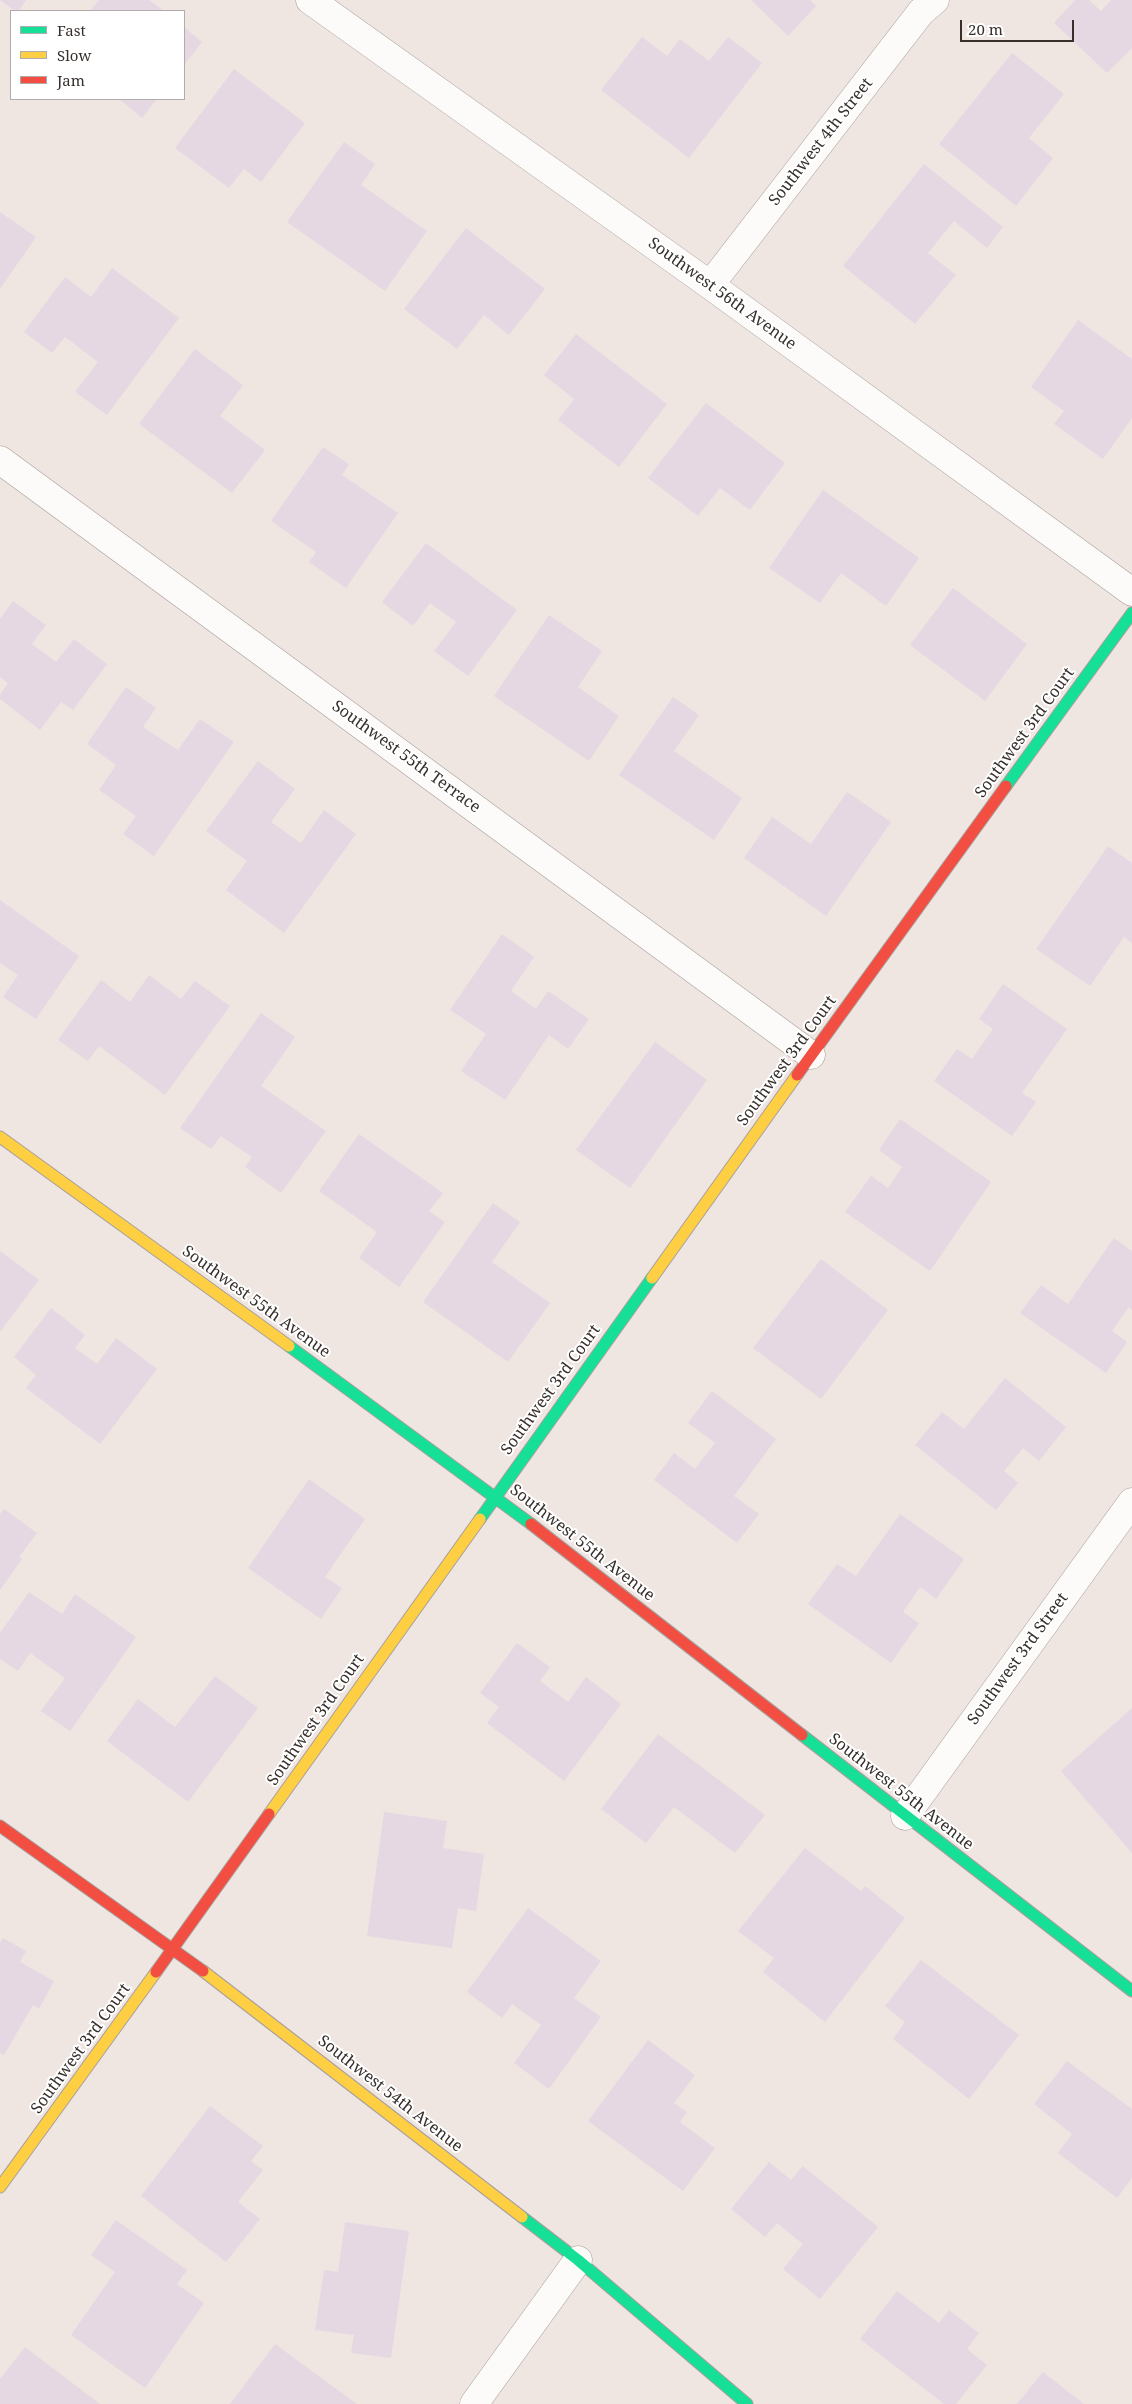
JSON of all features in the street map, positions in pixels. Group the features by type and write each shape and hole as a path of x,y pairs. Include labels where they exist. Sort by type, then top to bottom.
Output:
{"street":[{"name":"Southwest 56th Avenue","path":"310,0 710,285 1132,592"},
{"name":"Southwest 4th Street","path":"710,285 915,20 934,0"},
{"name":"Southwest 55th Terrace","path":"0,460 811,1055"},
{"name":"Southwest 3rd Court","path":"0,2187 174,1948 811,1055 1132,613"},
{"name":"Southwest 55th Avenue","path":"0,1137 495,1496 1132,1991"},
{"name":"Southwest 3rd Street","path":"905,1816 1132,1502"},
{"name":"Southwest 54th Avenue","path":"0,1826 174,1948 578,2260 747,2404"},
{"path":"474,2404 578,2260"}],"building":[{"path":"0,0 26,0 20,10 14,10"},
{"path":"99,0 149,0 163,10 91,10"},
{"path":"751,0 810,0 816,6 788,36"},
{"path":"1075,0 1089,0 1101,11 1111,0 1132,0 1132,48 1107,73 1054,23"},
{"path":"185,28 202,42 185,64"},
{"path":"642,37 667,56 680,39 709,61 728,37 762,63 689,158 601,90"},
{"path":"1012,53 1064,94 1029,138 1053,158 1016,206 939,144"},
{"path":"234,69 305,123 261,182 244,169 229,188 175,148"},
{"path":"120,100 156,100 142,118"},
{"path":"344,142 375,164 361,185 427,231 385,291 287,222"},
{"path":"924,164 1003,227 987,248 954,221 928,253 956,275 915,324 843,266"},
{"path":"0,212 36,237 0,289"},
{"path":"466,228 545,289 509,335 484,315 457,349 404,309"},
{"path":"112,268 179,318 107,415 75,392 98,362 65,337 52,353 24,332 65,277 91,297"},
{"path":"1078,320 1132,359 1132,418 1103,459 1054,424 1064,411 1031,387"},
{"path":"576,334 667,404 619,467 558,420 574,399 544,375"},
{"path":"195,349 243,385 220,416 265,450 232,493 139,424"},
{"path":"706,403 785,463 750,510 720,488 698,516 648,478"},
{"path":"323,447 349,464 342,475 398,513 346,588 309,562 316,552 271,521"},
{"path":"823,490 919,558 886,606 841,573 820,603 769,568"},
{"path":"426,543 517,610 468,676 434,651 456,622 430,603 413,626 382,602"},
{"path":"953,588 1027,644 985,701 910,645"},
{"path":"13,601 46,625 32,644 56,662 74,639 107,664 73,710 61,702 40,730 0,699 0,695 8,683 0,677 0,619"},
{"path":"549,615 602,651 578,687 619,716 589,761 494,696"},
{"path":"126,687 156,708 143,727 178,750 200,719 234,742 154,856 123,834 136,816 99,790 116,765 87,744"},
{"path":"673,697 699,715 674,751 742,798 714,840 619,775"},
{"path":"258,761 295,789 271,822 301,843 324,810 356,834 284,933 226,890 247,861 206,831"},
{"path":"847,792 891,822 826,916 744,858 772,817 811,844"},
{"path":"1108,846 1132,863 1132,943 1124,937 1090,986 1036,949"},
{"path":"0,900 79,956 36,1019 3,997 18,975 0,963"},
{"path":"502,934 534,957 511,991 536,1009 548,991 589,1019 568,1049 549,1035 505,1100 461,1071 486,1034 450,1010"},
{"path":"149,975 181,999 195,981 230,1006 165,1095 99,1046 88,1061 58,1040 101,980 130,1002"},
{"path":"1003,984 1067,1029 1022,1093 1036,1102 1012,1136 934,1081 957,1049 972,1059 993,1029 979,1019"},
{"path":"261,1013 295,1037 261,1086 326,1131 281,1193 245,1167 252,1157 221,1136 211,1149 180,1128"},
{"path":"655,1042 707,1080 630,1188 576,1150"},
{"path":"900,1119 991,1182 930,1271 845,1212 871,1176 888,1188 902,1167 879,1150"},
{"path":"359,1134 443,1193 429,1211 445,1222 399,1287 359,1258 377,1232 319,1191"},
{"path":"493,1203 520,1222 492,1262 550,1303 508,1362 423,1302"},
{"path":"1114,1238 1132,1251 1132,1310 1129,1307 1112,1331 1127,1342 1106,1373 1020,1313 1041,1285 1068,1304"},
{"path":"0,1251 39,1280 0,1332"},
{"path":"821,1259 888,1310 821,1399 753,1348"},
{"path":"51,1308 85,1335 75,1348 97,1364 116,1338 157,1369 100,1444 26,1388 36,1375 14,1357"},
{"path":"1005,1378 1066,1427 1039,1461 1023,1448 1004,1471 1018,1483 996,1510 915,1445 942,1412 964,1429"},
{"path":"712,1391 776,1439 734,1496 759,1514 737,1543 654,1480 674,1453 695,1469 715,1443 688,1423"},
{"path":"309,1479 365,1519 325,1577 342,1588 321,1619 248,1568"},
{"path":"4,1509 37,1533 19,1557 22,1559 0,1590 0,1514"},
{"path":"900,1514 964,1559 936,1599 920,1587 903,1612 919,1623 891,1663 808,1604 837,1564 856,1576"},
{"path":"29,1592 62,1614 75,1594 136,1637 70,1731 41,1711 65,1678 30,1653 18,1671 0,1659 0,1633"},
{"path":"517,1643 550,1667 540,1681 568,1702 586,1677 621,1704 564,1781 487,1723 499,1707 480,1693"},
{"path":"215,1676 258,1708 188,1802 107,1741 138,1699 175,1727"},
{"path":"1132,1708 1132,1853 1061,1771"},
{"path":"658,1734 765,1815 735,1853 674,1807 646,1843 601,1809"},
{"path":"384,1812 447,1821 443,1848 484,1854 476,1911 458,1908 452,1948 367,1936"},
{"path":"805,1848 861,1891 865,1886 905,1918 825,2022 763,1972 774,1958 738,1931"},
{"path":"528,1908 601,1961 574,1998 601,2017 549,2089 514,2063 541,2025 512,2004 502,2018 467,1992"},
{"path":"3,1938 26,1951 20,1962 54,1981 39,2009 33,2005 4,2055 0,2053 0,1943"},
{"path":"921,1960 1019,2035 969,2099 893,2039 905,2022 885,2006"},
{"path":"648,2040 695,2075 674,2103 687,2112 680,2122 715,2148 683,2191 588,2121"},
{"path":"1067,2061 1132,2109 1132,2178 1117,2198 1058,2153 1072,2134 1034,2104"},
{"path":"210,2106 263,2146 251,2161 263,2170 238,2202 260,2219 226,2262 141,2196"},
{"path":"769,2162 791,2180 803,2166 878,2227 820,2299 783,2269 803,2244 777,2223 765,2237 731,2209"},
{"path":"116,2220 187,2270 177,2284 204,2303 145,2388 71,2335 115,2272 91,2255"},
{"path":"345,2222 409,2231 391,2358 351,2353 354,2335 315,2330 324,2270 338,2272"},
{"path":"897,2291 939,2323 949,2310 979,2333 967,2349 987,2365 956,2404 944,2404 860,2339"},
{"path":"275,2344 357,2404 230,2404"},
{"path":"25,2347 100,2404 0,2404 0,2379"},
{"path":"1043,2372 1084,2404 1017,2404"}],"traffic: fast":[{"path":"1006,786 1132,613"},
{"path":"480,1519 652,1278"},
{"path":"289,1346 531,1524"},
{"path":"802,1735 1132,1991"},
{"path":"522,2217 578,2260 747,2404"}],"traffic: slow":[{"path":"652,1278 797,1075"},
{"path":"0,1137 289,1346"},
{"path":"269,1814 480,1519"},
{"path":"203,1971 522,2217"},
{"path":"0,2187 156,1972"}],"traffic: jam":[{"path":"797,1075 1006,786"},
{"path":"531,1524 802,1735"},
{"path":"156,1972 269,1814"},
{"path":"0,1826 203,1971"}]}
